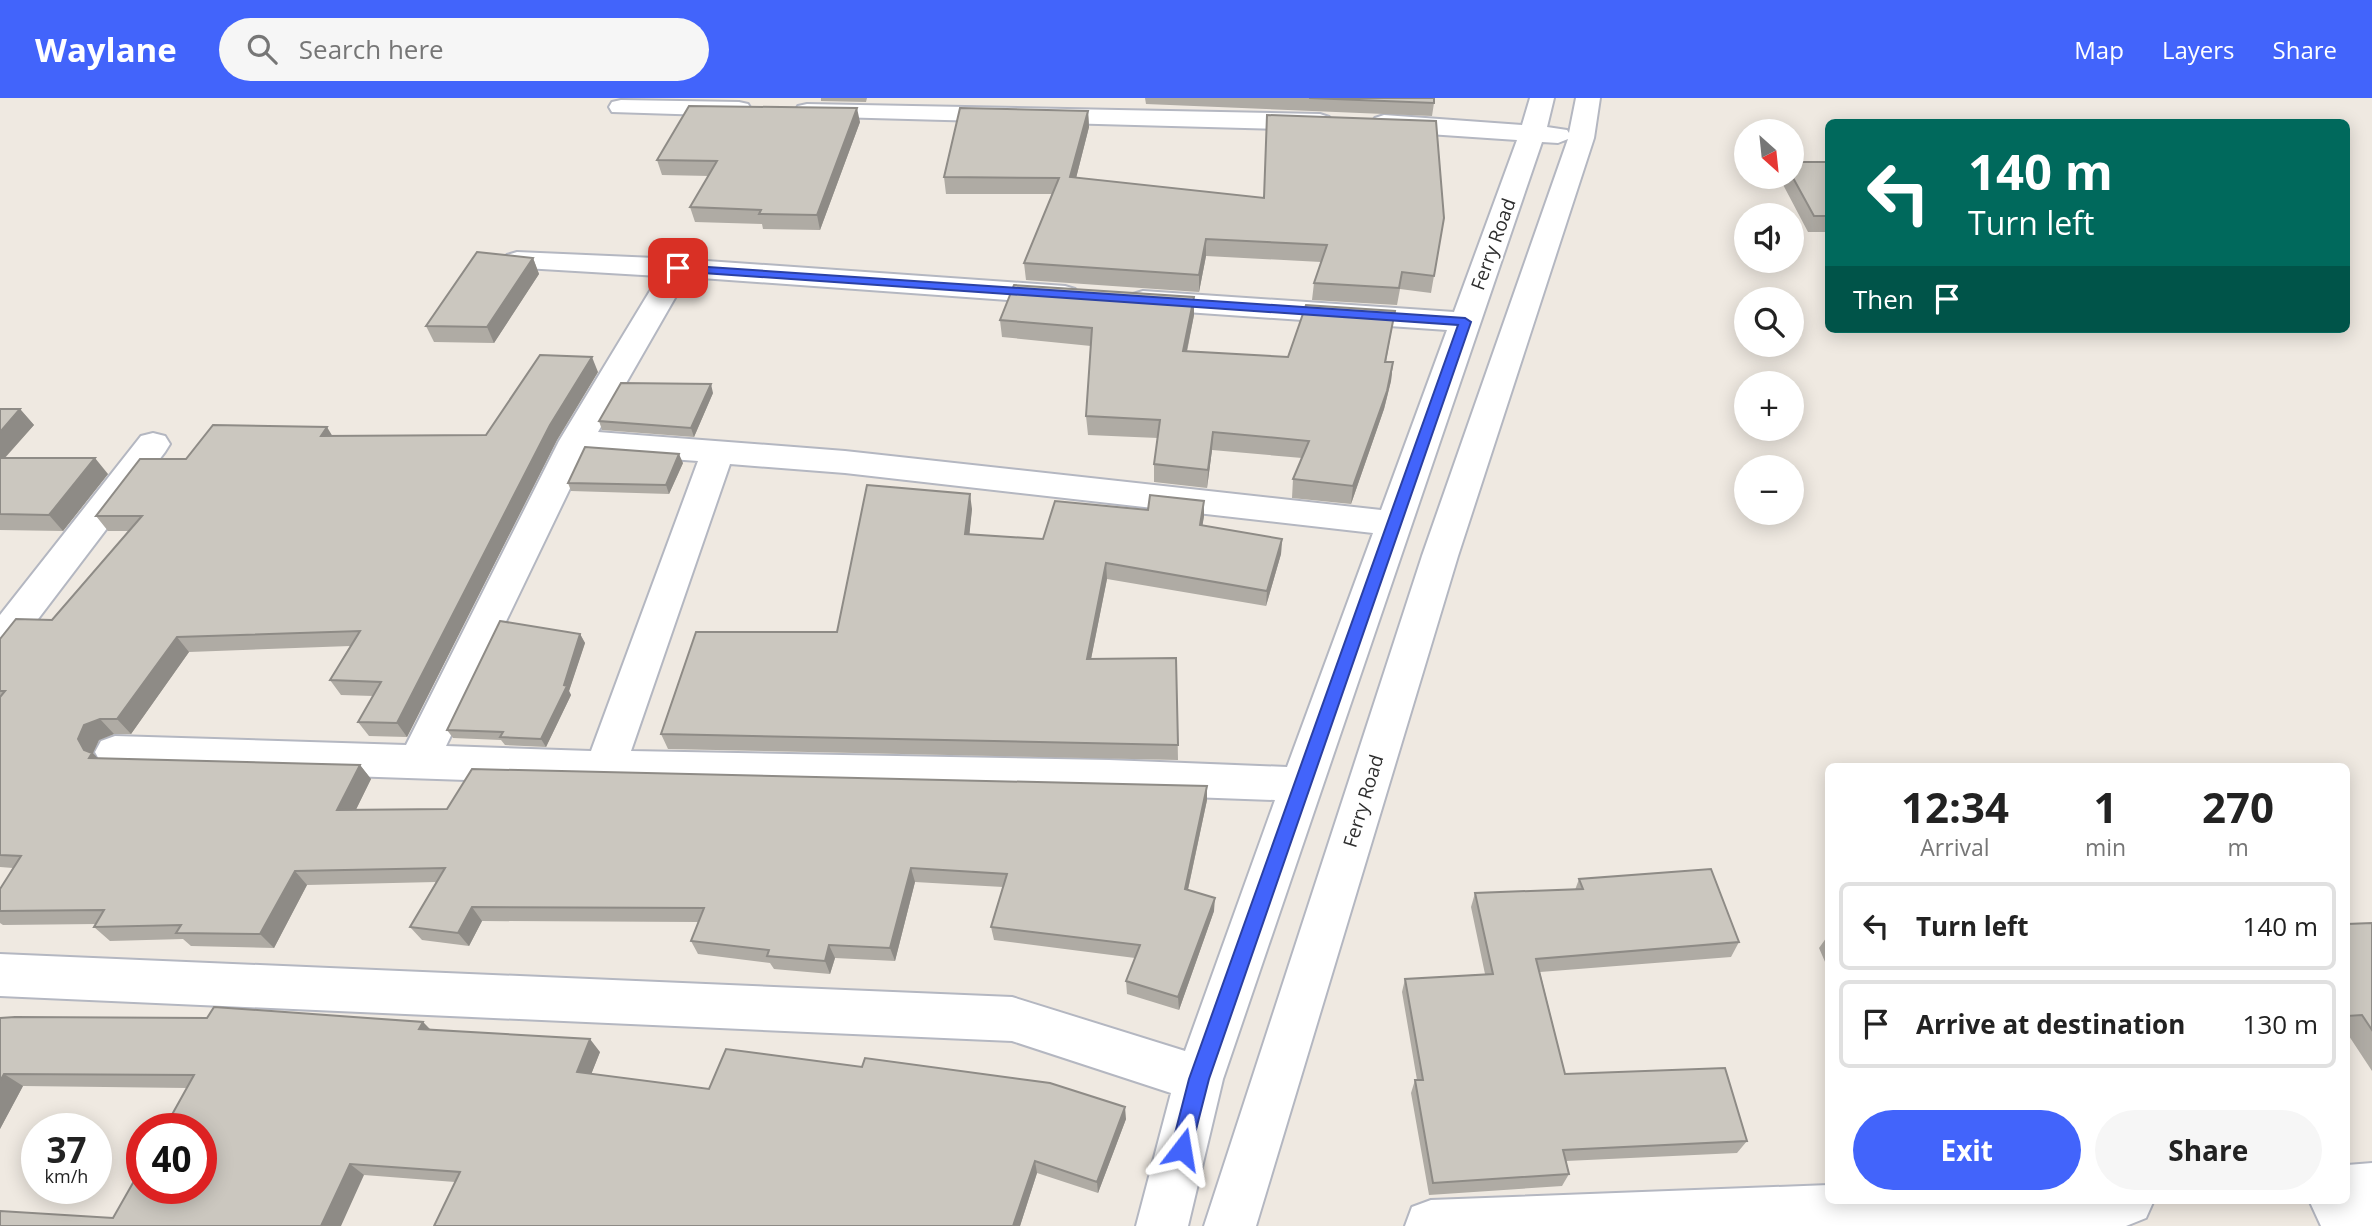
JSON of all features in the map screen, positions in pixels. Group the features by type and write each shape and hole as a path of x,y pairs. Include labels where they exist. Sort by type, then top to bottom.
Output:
{"street":[{"name":"Ferry Road","path":"1230,1226 1440,556 1581,138 1588,98"},
{"path":"621,107 1337,122"},
{"name":"Ferry Road","path":"1173,1224 1199,1079 1538,115"},
{"path":"1365,123 1538,115 1581,138"},
{"path":"517,261 678,268 1465,322"},
{"path":"418,761 576,441 678,268"},
{"path":"576,441 718,451 1396,524"},
{"path":"0,642 153,444"},
{"path":"604,767 718,451"},
{"path":"115,752 1301,784"},
{"path":"0,975 1012,1018 1199,1079"},
{"path":"2350,1191 2372,1189"},
{"path":"1431,1226 1847,1219 2069,1204"},
{"path":"2337,1204 2351,1226"}],"building":[{"path":"1309,98 1434,98 1434,103"},
{"path":"689,106 857,108 817,215 759,214 761,210 690,207 717,161 657,160"},
{"path":"960,108 1088,111 1070,177 1264,198 1267,115 1436,121 1444,218 1434,276 1402,272 1399,288 1314,283 1327,245 1206,239 1199,275 1024,263 1059,178 944,177"},
{"path":"1804,162 1825,162 1825,216 1814,216 1799,189 1804,189"},
{"path":"477,252 533,258 487,327 426,326"},
{"path":"1014,285 1194,297 1183,351 1288,357 1306,305 1395,311 1385,362 1393,362 1387,391 1353,486 1293,479 1309,441 1213,432 1208,470 1154,464 1160,420 1086,416 1092,328 1000,320"},
{"path":"540,355 592,357 550,425 397,723 358,722 381,682 330,680 360,631 177,637 117,719 100,719 84,725 78,739 84,750 92,753 89,758 360,765 337,810 447,809 472,769 1207,786 1185,889 1215,898 1178,997 1126,981 1140,945 991,927 1007,874 911,868 890,948 829,945 825,961 767,956 769,950 691,941 704,908 472,907 458,933 410,927 445,868 295,871 260,934 176,933 181,925 94,927 104,910 0,911 0,889 21,856 0,855 0,697 5,691 0,691 0,639 16,619 52,620 142,516 96,516 140,459 186,459 213,425 327,427 321,436 486,435"},
{"path":"621,383 711,384 691,428 599,421"},
{"path":"0,409 20,409 0,432"},
{"path":"585,447 679,454 666,485 568,483"},
{"path":"0,458 95,458 49,515 0,514"},
{"path":"867,485 970,494 965,534 1043,539 1055,501 1148,510 1150,495 1204,501 1200,525 1282,539 1267,591 1106,563 1087,659 1176,658 1178,745 661,734 696,632 837,632"},
{"path":"500,621 580,634 564,685 567,686 541,739 500,737 503,732 447,730"},
{"path":"1711,869 1739,942 1536,959 1565,1074 1725,1068 1747,1141 1563,1150 1569,1174 1433,1183 1415,1080 1423,1080 1405,979 1493,974 1475,893 1583,889 1579,879"},
{"path":"2372,923 2372,1030 2362,1015 2350,1016 2350,924"},
{"path":"214,1007 423,1022 419,1029 590,1039 577,1072 709,1089 726,1049 862,1067 865,1058 1050,1083 1125,1107 1097,1182 1035,1161 1013,1226 434,1226 460,1172 350,1164 321,1226 0,1226 0,1211 113,1218 126,1195 126,1204 217,1204 217,1113 173,1113 194,1075 4,1074 0,1081 0,1018 207,1018"}],"route":[{"path":"678,268 1465,322 1199,1079 1182,1149"}]}
